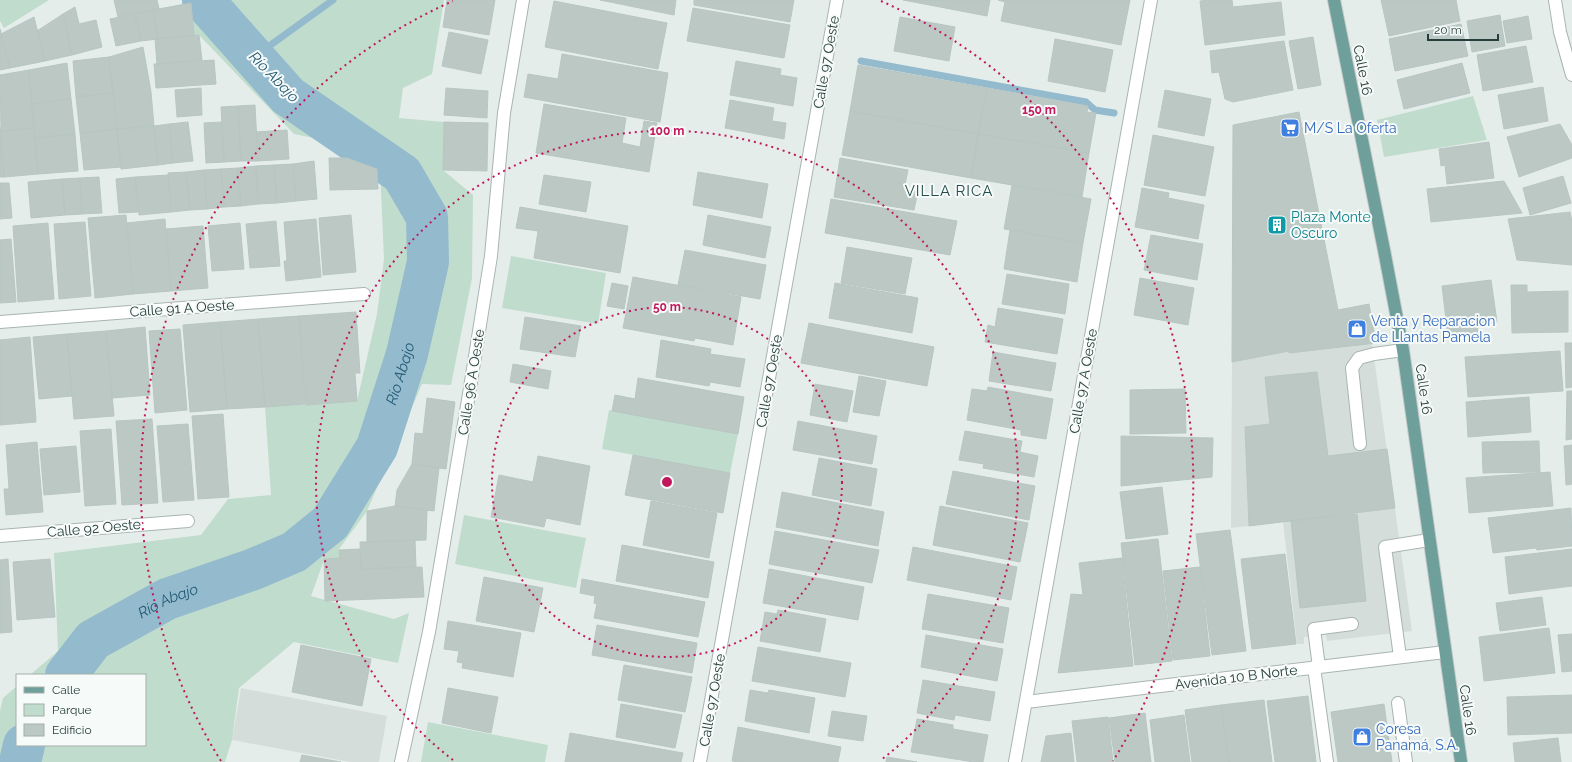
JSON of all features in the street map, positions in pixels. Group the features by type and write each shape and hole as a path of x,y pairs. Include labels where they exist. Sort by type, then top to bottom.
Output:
{"main road":[{"name":"Calle 16","path":"1334,0 1403,350 1461,762"}],"street":[{"name":"Calle 96 A Oeste","path":"400,762 429,632 473,371 491,256 504,113 523,0"},
{"name":"Calle 97 Oeste","path":"700,762 837,0"},
{"name":"Calle 97 A Oeste","path":"1015,762 1151,0"},
{"path":"1555,0 1560,32 1572,75"},
{"name":"Calle 91 A Oeste","path":"0,322 364,294"},
{"path":"1360,444 1352,368 1359,358 1374,354 1403,350"},
{"name":"Calle 92 Oeste","path":"0,536 188,521"},
{"path":"1400,657 1385,547 1430,540"},
{"path":"1327,762 1314,629 1352,624"},
{"name":"Avenida 10 B Norte","path":"1026,702 1445,652"},
{"path":"1398,703 1406,762"}],"shaded area":[{"path":"1372,343 1412,631 1327,641 1326,635 1304,637 1304,644 1297,644 1283,522 1231,528 1232,362 1289,351 1289,353"},
{"path":"241,688 387,716 379,762 350,762 232,740"}],"green space":[{"path":"0,0 49,0 4,28 0,21"},
{"path":"189,0 444,0 432,74 403,88 399,118 444,122 443,170 473,195 472,278 451,385 422,384 367,511 339,549 340,558 324,560 311,596 394,619 409,613 398,663 294,642 239,688 232,740 225,762 0,762 0,711 3,698 16,687 16,746 146,746 146,674 31,674 58,651 54,553 201,535 228,499 271,495 265,407 357,401 377,314 384,259 380,168 344,144 294,134 199,35 194,35 191,3"},
{"path":"1473,96 1487,140 1384,157 1377,120"},
{"path":"511,256 606,273 598,324 502,308"},
{"path":"609,410 738,434 730,473 602,449"},
{"path":"464,515 586,538 576,588 455,564"},
{"path":"428,722 548,745 545,762 421,762"}],"building":[{"path":"114,0 157,0 159,9 118,17"},
{"path":"447,0 495,0 489,35 443,27"},
{"path":"600,0 676,0 674,15"},
{"path":"694,0 794,0 790,22 694,5"},
{"path":"903,0 990,0 987,16"},
{"path":"998,0 1130,0 1121,45 1001,21 1005,2"},
{"path":"1232,0 1233,7 1281,2 1285,35 1205,45 1200,1"},
{"path":"1381,0 1456,0 1460,21 1389,36"},
{"path":"554,1 667,23 658,69 545,47"},
{"path":"191,3 194,35 158,39 153,10"},
{"path":"75,7 79,24 96,20 102,47 72,55 63,14"},
{"path":"693,8 790,25 784,58 687,41"},
{"path":"153,10 158,39 141,41 135,14"},
{"path":"63,14 72,55 45,61 37,31"},
{"path":"135,14 141,41 116,46 110,19"},
{"path":"1500,15 1505,46 1472,52 1467,21"},
{"path":"1528,16 1532,39 1507,43 1503,21"},
{"path":"34,17 45,61 10,68 1,34"},
{"path":"900,17 955,27 949,61 894,51"},
{"path":"1461,24 1468,56 1395,71 1389,39"},
{"path":"0,29 10,68 0,70"},
{"path":"449,32 488,40 481,74 442,66"},
{"path":"199,35 202,60 157,64 155,39"},
{"path":"1313,37 1321,85 1298,89 1289,41"},
{"path":"1055,39 1113,50 1105,92 1048,81"},
{"path":"1284,41 1293,90 1233,102 1225,99 1219,72 1212,73 1210,51"},
{"path":"1526,46 1533,82 1483,91 1477,55"},
{"path":"143,47 151,92 154,126 117,129 109,57"},
{"path":"562,54 668,73 660,122 524,97 528,74 558,79"},
{"path":"109,57 113,93 76,97 73,61"},
{"path":"214,60 216,84 156,88 154,64"},
{"path":"736,61 781,69 780,75 797,78 793,106 730,95"},
{"path":"67,63 71,99 32,104 29,70"},
{"path":"1462,63 1470,93 1404,109 1397,80"},
{"path":"858,65 987,88 978,134 850,111"},
{"path":"29,70 34,128 1,131 0,75"},
{"path":"1543,87 1548,121 1504,129 1498,95"},
{"path":"201,88 202,115 177,117 175,90"},
{"path":"446,88 488,91 487,118 444,115"},
{"path":"987,88 1088,106 1087,112 1096,113 1089,153 978,134"},
{"path":"1165,90 1211,99 1204,136 1158,127"},
{"path":"113,93 117,129 80,133 76,97"},
{"path":"71,99 75,134 35,138 32,104"},
{"path":"730,100 774,108 772,121 786,123 784,139 725,128"},
{"path":"544,104 626,118 622,143 640,147 644,121 657,123 649,172 536,153"},
{"path":"255,105 258,161 241,161 238,106"},
{"path":"238,106 241,161 224,162 221,107"},
{"path":"850,111 978,134 971,178 842,155"},
{"name":"Plaza Monte Oscuro","path":"1299,112 1338,310 1369,304 1376,343 1289,353 1289,351 1232,362 1233,125"},
{"path":"188,122 193,161 173,163 169,124"},
{"path":"222,122 224,162 206,163 204,123"},
{"path":"444,122 488,123 487,171 443,170"},
{"path":"169,124 173,163 158,165 154,126"},
{"path":"1560,124 1572,145 1572,158 1519,177 1507,137"},
{"path":"154,126 158,165 121,169 117,129"},
{"path":"0,127 4,177 0,177"},
{"path":"34,128 38,174 4,177 1,131"},
{"path":"117,129 121,167 84,170 80,133"},
{"path":"287,130 289,159 258,161 256,132"},
{"path":"75,134 78,171 38,174 35,138"},
{"path":"978,134 1089,153 1082,197 971,178"},
{"path":"1153,135 1214,147 1205,196 1144,185"},
{"path":"1489,142 1494,178 1447,184 1445,165 1441,166 1439,149"},
{"path":"329,158 347,158 377,169 378,189 330,190"},
{"path":"840,158 908,170 904,189 918,191 914,210 834,197"},
{"path":"314,161 317,199 296,201 293,164"},
{"path":"293,164 296,201 277,203 274,165"},
{"path":"274,165 277,203 258,204 256,166"},
{"path":"256,166 258,204 241,206 238,168"},
{"path":"238,168 241,206 224,207 221,169"},
{"path":"221,169 224,207 207,209 204,170"},
{"path":"204,170 207,209 190,210 186,172"},
{"path":"186,172 190,210 171,212 168,173"},
{"path":"698,172 768,184 762,218 693,205"},
{"path":"168,175 171,212 139,215 135,177"},
{"path":"544,175 591,182 586,212 539,204"},
{"path":"1563,176 1571,203 1530,215 1523,188"},
{"path":"99,177 102,213 82,214 80,178"},
{"path":"135,177 138,212 119,213 116,179"},
{"path":"80,178 82,214 65,215 62,179"},
{"path":"62,179 65,215 31,218 28,182"},
{"path":"1504,181 1522,213 1431,222 1427,189"},
{"path":"0,183 9,183 12,218 0,219"},
{"path":"1012,185 1091,199 1083,243 1004,229"},
{"path":"1142,188 1169,193 1168,198 1204,205 1198,239 1135,227"},
{"path":"831,199 957,221 950,255 825,233"},
{"path":"520,207 628,226 620,273 534,258 538,231 516,228"},
{"path":"1570,212 1572,221 1572,265 1517,260 1508,219"},
{"path":"126,215 133,294 95,298 88,218"},
{"path":"351,215 356,272 323,275 319,218"},
{"path":"708,215 771,227 765,258 703,245"},
{"path":"165,219 171,291 133,294 127,223"},
{"path":"316,219 321,277 286,281 284,261 287,261 284,222"},
{"path":"276,221 280,266 250,268 246,224"},
{"path":"85,222 91,296 59,299 54,224"},
{"path":"48,223 54,299 18,302 13,226"},
{"path":"240,223 244,269 212,271 208,226"},
{"path":"203,226 208,288 171,291 166,229"},
{"path":"1010,230 1083,243 1077,282 1004,269"},
{"path":"1151,235 1203,244 1197,280 1144,270"},
{"path":"11,239 16,302 0,303 0,240"},
{"path":"847,247 912,258 905,294 841,283"},
{"path":"685,250 766,265 760,299 678,285"},
{"path":"1007,274 1069,284 1065,314 1002,304"},
{"path":"633,277 741,297 733,345 695,338 694,341 623,328"},
{"path":"1140,278 1194,288 1188,325 1134,315"},
{"path":"1491,280 1497,322 1477,325 1478,332 1448,336 1442,286"},
{"path":"612,283 628,286 624,309 607,306"},
{"path":"835,283 918,298 912,333 829,318"},
{"path":"1511,285 1527,285 1527,292 1568,291 1568,332 1512,333"},
{"path":"998,308 1063,319 1057,354 985,342 988,325 995,327"},
{"path":"356,312 360,373 355,373 357,401 306,405 299,316"},
{"path":"299,316 305,404 265,407 258,319"},
{"path":"525,317 581,326 575,357 520,349"},
{"path":"258,319 265,407 227,409 220,322"},
{"path":"220,322 227,409 190,412 183,325"},
{"path":"809,323 934,347 927,386 801,363"},
{"path":"145,327 150,395 112,398 106,331"},
{"path":"180,329 187,410 155,413 149,331"},
{"path":"106,331 114,416 74,419 67,334"},
{"path":"67,334 72,396 39,399 33,337"},
{"path":"30,337 36,422 0,425 0,340"},
{"path":"661,340 711,349 710,354 745,359 740,387 710,382 709,386 656,377"},
{"path":"1565,343 1572,343 1572,387 1566,388"},
{"path":"1560,351 1563,391 1468,397 1465,357"},
{"path":"993,352 1056,363 1051,391 989,381"},
{"path":"513,364 551,371 548,389 510,382"},
{"path":"1317,372 1328,456 1387,449 1395,508 1249,526 1245,427 1270,424 1265,377"},
{"path":"859,376 886,381 879,416 853,412"},
{"path":"638,378 744,397 738,434 612,411 615,395 635,399"},
{"path":"815,384 853,391 847,422 810,415"},
{"path":"988,387 1053,399 1046,439 1021,435 1021,430 967,420 972,389 987,391"},
{"path":"1185,389 1186,433 1130,434 1130,390"},
{"path":"1567,391 1572,391 1572,439 1566,440"},
{"path":"1529,397 1531,432 1468,437 1466,402"},
{"path":"427,398 455,402 446,469 412,464 415,433 423,434"},
{"path":"223,414 229,497 198,499 192,416"},
{"path":"152,419 158,503 122,505 116,421"},
{"path":"798,421 877,436 872,464 793,450"},
{"path":"188,424 194,500 163,502 157,426"},
{"path":"111,429 116,504 85,506 80,431"},
{"path":"965,431 1022,441 1020,452 1038,456 1034,477 983,468 984,464 959,460"},
{"path":"1121,436 1213,438 1212,477 1121,486"},
{"path":"1539,441 1540,472 1483,473 1482,442"},
{"path":"37,442 43,512 6,515 4,489 9,489 6,445"},
{"path":"1572,445 1572,484 1566,485 1564,446"},
{"path":"76,446 80,492 44,495 40,449"},
{"path":"633,455 730,473 723,513 625,495"},
{"path":"538,456 590,466 580,525 546,518 544,527 491,517 499,475 533,482"},
{"path":"819,458 877,469 871,506 812,495"},
{"path":"412,464 439,468 434,511 395,506 397,490"},
{"path":"953,471 1035,486 1029,520 946,504"},
{"path":"1550,472 1553,506 1469,513 1466,478"},
{"path":"1162,487 1168,534 1126,539 1120,492"},
{"path":"782,492 884,512 878,546 776,527"},
{"path":"651,501 717,513 709,558 643,545"},
{"path":"395,506 427,510 426,540 367,542 367,511"},
{"path":"940,506 1028,523 1020,562 933,545"},
{"path":"1571,508 1572,546 1493,553 1488,518"},
{"path":"1357,514 1366,601 1300,608 1291,521"},
{"path":"1230,530 1246,651 1212,655 1196,534"},
{"path":"775,531 879,550 872,583 769,564"},
{"path":"1158,539 1172,661 1135,665 1121,543"},
{"path":"415,540 416,567 361,569 360,542"},
{"path":"622,545 714,562 708,598 616,581"},
{"path":"913,547 1017,567 1011,600 907,580"},
{"path":"360,549 361,569 422,567 424,597 325,601 324,559 340,558 339,550"},
{"path":"1572,549 1572,586 1509,594 1505,557"},
{"path":"1285,554 1296,644 1252,649 1241,559"},
{"path":"1122,558 1133,666 1058,673 1071,594 1083,595 1079,563"},
{"path":"8,559 12,632 0,633 0,560"},
{"path":"50,559 55,617 17,620 13,562"},
{"path":"1200,567 1210,656 1173,660 1163,571"},
{"path":"769,569 864,587 858,620 763,603"},
{"path":"484,577 543,588 534,632 476,621"},
{"path":"582,579 705,602 698,637 594,618 597,604 594,603 595,596 580,593"},
{"path":"928,594 1009,608 1003,643 922,629"},
{"path":"1542,597 1546,625 1500,631 1496,603"},
{"path":"778,610 826,619 820,652 760,641 765,612 777,614"},
{"path":"448,621 521,633 513,677 462,668 463,663 457,662 459,651 444,649"},
{"path":"597,625 697,643 692,673 592,655"},
{"path":"1549,628 1555,673 1484,681 1479,637"},
{"path":"1572,634 1572,671 1562,672 1558,635"},
{"path":"926,635 1003,649 997,681 921,667"},
{"path":"301,645 371,659 362,706 292,692"},
{"path":"758,647 851,663 845,697 752,681"},
{"path":"624,665 692,677 685,712 618,700"},
{"path":"923,680 995,692 990,721 955,715 954,720 917,713"},
{"path":"448,688 498,697 491,733 442,723"},
{"path":"750,690 768,693 769,690 815,698 809,733 745,721"},
{"path":"1572,695 1572,733 1508,735 1507,697"},
{"path":"1308,696 1316,762 1275,762 1267,701"},
{"path":"1264,700 1272,762 1229,762 1221,705"},
{"path":"621,704 682,715 675,748 616,737"},
{"name":"Coresa Panamá, S.A.","path":"1384,704 1392,762 1338,762 1331,712"},
{"path":"1221,705 1229,762 1192,762 1185,710"},
{"path":"832,711 867,716 863,741 828,736"},
{"path":"1145,713 1151,762 1115,762 1109,718"},
{"path":"1184,715 1190,762 1155,762 1150,720"},
{"path":"1108,717 1113,762 1077,762 1072,721"},
{"path":"917,719 953,725 953,729 988,735 983,762 974,762 911,752"},
{"path":"738,727 841,747 838,762 732,761"},
{"path":"570,733 683,753 681,762 565,762"},
{"path":"1071,733 1074,762 1041,762 1046,736"},
{"path":"1558,738 1561,762 1515,762 1513,743"},
{"path":"302,755 341,762 300,762"},
{"path":"887,757 917,762 886,762"}],"waterway":[{"name":"Río Abajo","path":"67,674 93,640 167,599 254,569 294,552 330,523 377,447 407,354 428,262 427,217 402,174 288,96 203,0"},
{"path":"254,57 333,0"},
{"path":"861,61 1086,102 1095,110 1114,113"},
{"name":"Río Abajo","path":"20,762 24,746"}],"place":[{"name":"M/S La Oferta","path":"1290,128"},
{"name":"Plaza Monte Oscuro","path":"1277,225"},
{"name":"Venta y Reparacion de Llantas Pamela","path":"1357,329"},
{"name":"Coresa Panamá, S.A.","path":"1362,737"}],"district":[{"name":"VILLA RICA","path":"949,191"}]}
